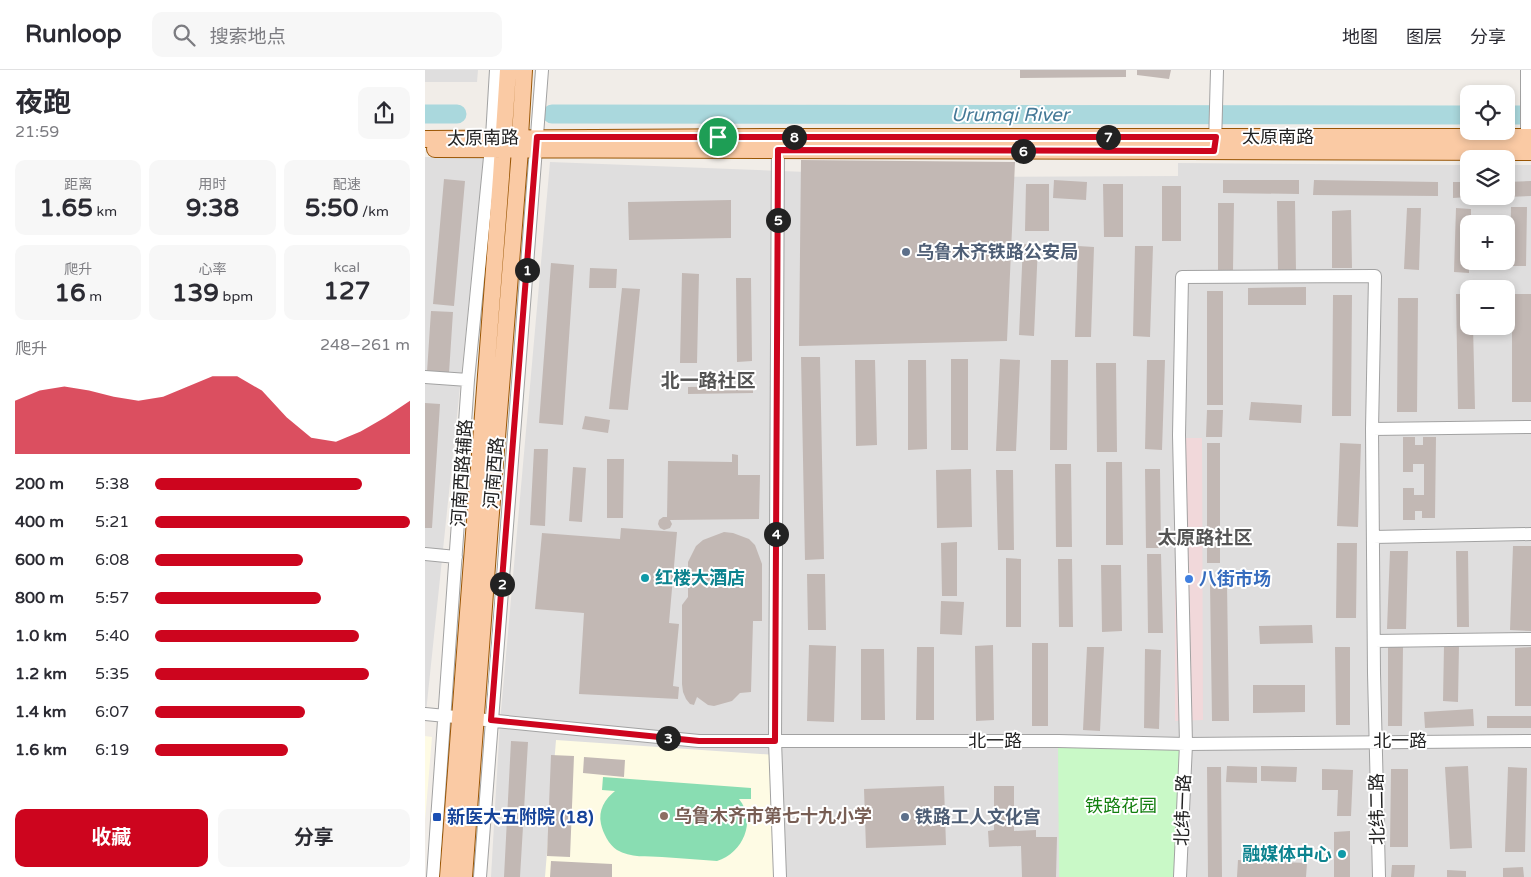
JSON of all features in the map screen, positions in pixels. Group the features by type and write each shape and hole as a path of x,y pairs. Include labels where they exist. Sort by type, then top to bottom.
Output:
{"main road":[{"name":"河南西路","path":"508,70 513,143"},
{"name":"河南西路","path":"448,877 468,718 513,143 524,70"},
{"name":"太原南路","path":"425,138 513,143 778,144 1216,137 1529,140"},
{"path":"425,149 513,143"},
{"name":"河南西路","path":"464,877 468,718"}],"street":[{"name":"河南西路辅路","path":"433,877 468,718 513,143 496,70"},
{"name":"河南西路辅路","path":"480,877 456,558 468,380 513,143 541,70"},
{"path":"1216,137 1217,70"},
{"path":"1527,70 1529,140"},
{"path":"778,144 775,741 780,877"},
{"name":"北纬二路","path":"1375,276 1372,429 1379,877"},
{"name":"北纬一路","path":"1180,877 1186,744 1179,435 1182,277 1375,276"},
{"path":"425,377 468,380"},
{"path":"1372,429 1531,427"},
{"path":"1373,537 1531,534"},
{"path":"425,554 456,558"},
{"path":"1374,641 1531,639"},
{"name":"北一路","path":"425,714 699,741 1058,741 1186,744 1531,741"}],"shaded area":[{"path":"425,70 478,70 477,82 425,82"},
{"path":"425,157 484,157 425,722"},
{"path":"550,162 935,177 1178,176 1178,163 1460,165 1460,205 1515,205 1515,165 1531,165 1531,877 491,877 500,722"},
{"name":"八街市场","path":"1175,438 1202,438 1203,720 1175,721"},
{"path":"425,736 432,737 425,821"},
{"name":"乌鲁木齐市第七十九小学","path":"556,740 776,755 780,877 545,877"}],"green space":[{"name":"铁路花园","path":"1058,741 1186,744 1180,877 1059,877"},
{"path":"603,777 751,788 751,799 739,799 747,817 745,835 734,851 717,861 639,856 622,853 609,842 601,824 600,819 603,805 615,791 602,790"}],"building":[{"path":"1020,70 1126,70 1126,77 1020,78"},
{"path":"1137,70 1171,70 1169,79 1137,75"},
{"name":"乌鲁木齐铁路公安局","path":"801,160 1015,162 1007,341 799,346"},
{"path":"444,179 465,181 454,306 433,304"},
{"path":"1054,180 1087,182 1086,200 1053,198"},
{"path":"1223,180 1299,180 1299,194 1223,193"},
{"path":"1314,180 1438,182 1438,196 1313,195"},
{"path":"1531,181 1531,196 1515,197 1515,182"},
{"path":"1453,182 1460,182 1460,198 1453,198"},
{"path":"1026,184 1049,184 1049,231 1025,231"},
{"path":"1103,184 1123,184 1123,237 1104,237"},
{"path":"1162,186 1181,186 1181,241 1162,241"},
{"path":"731,200 731,238 629,240 628,202"},
{"path":"1277,201 1295,201 1296,271 1278,271"},
{"path":"1218,203 1234,203 1233,270 1218,270"},
{"path":"1511,207 1527,207 1526,266 1515,266 1515,215 1511,215"},
{"path":"1407,208 1421,208 1419,270 1404,269"},
{"path":"1456,208 1471,209 1471,215 1460,215 1460,270 1469,270 1469,273 1454,272"},
{"path":"1351,210 1352,268 1332,268 1332,211"},
{"path":"1023,244 1038,245 1034,336 1019,335"},
{"path":"1078,246 1094,247 1091,337 1075,337"},
{"path":"1135,246 1153,246 1150,337 1133,336"},
{"path":"551,263 574,265 563,425 539,423"},
{"path":"590,268 617,269 616,288 589,288"},
{"path":"682,273 699,274 697,363 680,363"},
{"path":"736,278 751,278 752,361 737,362"},
{"path":"1306,287 1306,305 1248,305 1248,288"},
{"path":"622,288 640,289 628,410 609,409"},
{"path":"1207,291 1223,291 1223,405 1207,405"},
{"path":"1456,294 1460,294 1460,335 1473,335 1475,409 1458,409"},
{"path":"1515,294 1531,294 1531,402 1512,402 1512,335 1515,335"},
{"path":"1333,295 1352,295 1351,416 1332,416"},
{"path":"1398,298 1418,298 1417,412 1397,412"},
{"path":"431,311 453,312 449,373 427,372"},
{"path":"801,357 820,357 824,559 805,560"},
{"path":"951,359 968,359 968,450 951,450"},
{"path":"1000,359 1020,360 1016,451 996,451"},
{"path":"855,360 875,360 877,445 856,446"},
{"path":"908,360 926,360 927,449 908,450"},
{"path":"1051,360 1068,360 1067,450 1050,450"},
{"path":"1147,360 1165,360 1162,450 1145,449"},
{"path":"1096,363 1116,363 1117,452 1097,452"},
{"path":"753,386 753,393 688,394 688,387"},
{"path":"1251,402 1302,405 1301,423 1249,420"},
{"path":"425,403 440,404 432,528 425,528"},
{"path":"1207,410 1223,410 1222,437 1206,437"},
{"path":"585,416 610,420 608,433 582,429"},
{"path":"1403,437 1415,437 1415,445 1423,445 1423,437 1436,437 1435,518 1422,518 1422,511 1415,511 1415,520 1403,520 1403,488 1414,488 1414,495 1424,495 1424,464 1413,464 1413,472 1403,472"},
{"path":"1207,443 1220,443 1220,563 1207,563"},
{"path":"1340,443 1361,444 1358,527 1337,526"},
{"path":"534,449 548,449 545,526 530,525"},
{"path":"732,454 738,455 738,475 760,475 759,519 670,520 672,524 670,528 664,530 660,528 659,520 667,517 668,461 732,462"},
{"path":"607,459 624,459 623,518 607,518"},
{"path":"1106,462 1122,462 1123,545 1106,545"},
{"path":"1055,464 1071,464 1072,547 1056,547"},
{"path":"573,467 586,468 582,522 569,521"},
{"path":"971,469 972,527 937,528 936,470"},
{"path":"1145,469 1160,469 1161,548 1146,548"},
{"path":"996,470 1013,470 1014,550 998,550"},
{"path":"621,528 677,532 669,623 679,624 673,686 679,687 678,699 579,694 584,613 535,609 542,533 620,539"},
{"path":"724,532 749,539 755,545 762,564 762,621 753,621 751,692 740,693 732,701 714,706 708,705 697,697 694,705 690,704 686,699 682,684 682,605 688,597 688,562 696,546 703,540"},
{"path":"957,542 957,596 942,596 941,543"},
{"path":"1337,543 1357,543 1356,618 1336,618"},
{"path":"1513,546 1531,546 1531,631 1510,630"},
{"path":"1390,551 1408,551 1406,629 1387,629"},
{"path":"1456,551 1468,551 1469,627 1457,627"},
{"path":"1147,554 1161,554 1163,633 1148,633"},
{"path":"1006,558 1021,559 1021,627 1006,627"},
{"path":"1058,559 1072,559 1073,627 1059,627"},
{"path":"1101,565 1121,565 1122,631 1102,632"},
{"path":"807,574 825,574 826,630 808,630"},
{"path":"1210,583 1227,583 1229,721 1212,721"},
{"path":"941,601 964,602 962,635 940,634"},
{"path":"1312,625 1313,643 1260,644 1259,626"},
{"path":"1032,643 1048,643 1048,726 1032,726"},
{"path":"809,645 836,646 834,722 807,721"},
{"path":"993,645 994,720 976,721 975,646"},
{"path":"1444,645 1459,645 1458,702 1443,701"},
{"path":"917,647 934,647 934,720 916,720"},
{"path":"1087,647 1104,647 1100,731 1083,730"},
{"path":"1335,647 1350,647 1350,725 1336,725"},
{"path":"1388,647 1403,647 1402,726 1388,726"},
{"path":"1531,647 1531,706 1515,706 1515,648"},
{"path":"861,649 884,649 885,720 861,720"},
{"path":"1145,649 1161,650 1159,729 1144,728"},
{"path":"1253,685 1305,685 1305,712 1253,713"},
{"path":"1473,709 1474,726 1425,728 1424,712"},
{"path":"1487,716 1531,716 1531,728 1487,728"},
{"path":"511,741 528,742 520,877 504,877"},
{"path":"551,755 574,756 570,857 547,856"},
{"path":"584,757 625,760 624,777 583,773"},
{"path":"1227,766 1257,767 1257,783 1226,782"},
{"path":"1261,766 1297,767 1296,782 1261,781"},
{"path":"1468,766 1472,848 1450,849 1445,767"},
{"path":"1207,767 1221,767 1222,877 1208,877"},
{"path":"1508,767 1527,768 1525,852 1505,852"},
{"path":"1322,769 1353,770 1351,816 1337,816 1338,790 1322,790"},
{"path":"1391,769 1408,769 1408,847 1390,847"},
{"name":"铁路工人文化宫","path":"944,786 946,845 866,848 864,789"},
{"path":"994,786 1014,786 1014,831 1036,830 1036,837 1057,837 1056,877 1022,877 1021,846 989,847 988,831 994,830"},
{"name":"融媒体中心","path":"1350,831 1350,877 1334,877 1334,832"},
{"path":"1238,860 1307,863 1306,877 1237,877"},
{"path":"551,861 612,864 612,877 550,877"},
{"path":"1392,865 1415,865 1414,877 1391,877"},
{"path":"1523,867 1524,877 1503,877 1503,868"},
{"path":"1447,870 1466,871 1466,877 1447,877"}],"waterway":[{"name":"Urumqi River","path":"425,114 457,114"},
{"name":"Urumqi River","path":"552,114 1460,115"},
{"name":"Urumqi River","path":"1515,115 1531,115"}],"place":[{"name":"乌鲁木齐铁路公安局","path":"906,252"},
{"name":"红楼大酒店","path":"645,578"},
{"name":"八街市场","path":"1189,579"},
{"name":"乌鲁木齐市第七十九小学","path":"664,816"},
{"name":"新医大五附院 (18)","path":"437,817"},
{"name":"铁路工人文化宫","path":"905,817"},
{"name":"融媒体中心","path":"1342,854"}],"district":[{"name":"北一路社区","path":"708,381"},
{"name":"太原路社区","path":"1205,538"}],"route":[{"path":"537,137 718,137 1216,137 1214,151 778,150 775,741 699,741 491,720 537,137"}]}
